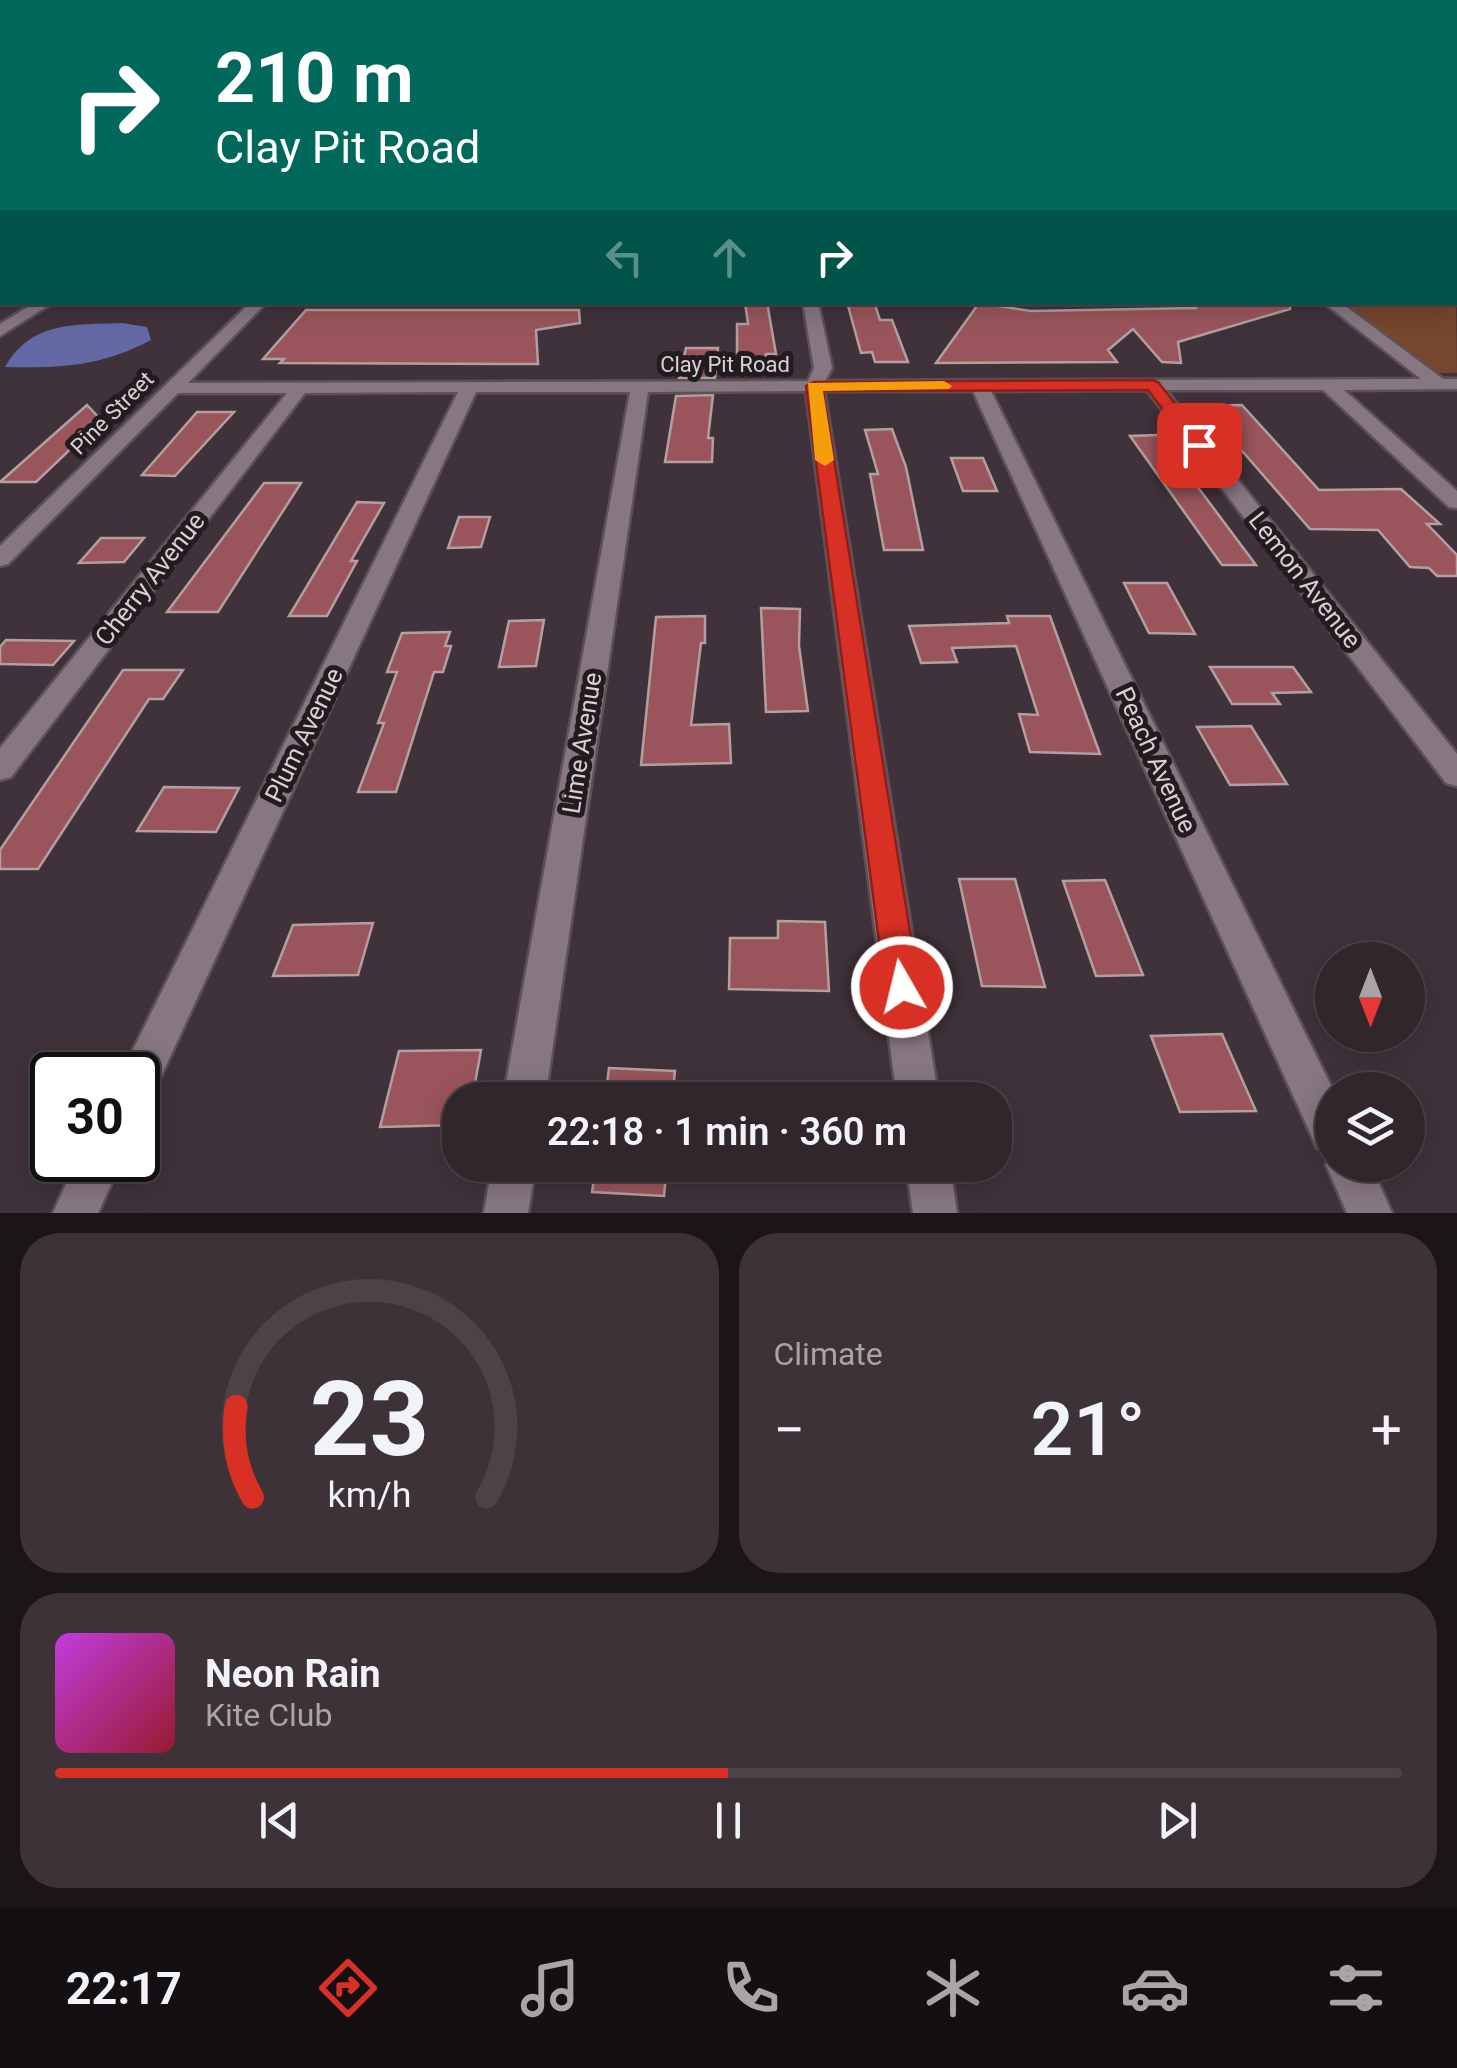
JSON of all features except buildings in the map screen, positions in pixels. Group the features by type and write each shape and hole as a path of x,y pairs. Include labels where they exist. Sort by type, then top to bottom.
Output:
{"street":[{"path":"0,331 42,305"},
{"name":"Pine Street","path":"0,559 257,305"},
{"path":"811,305 823,368 814,386 915,1082"},
{"path":"1334,305 1448,384"},
{"name":"Clay Pit Road","path":"173,388 1448,384"},
{"name":"Lemon Avenue","path":"1152,385 1457,774"},
{"path":"1328,385 1457,502"},
{"name":"Peach Avenue","path":"980,386 1315,1097"},
{"name":"Plum Avenue","path":"152,1052 470,387"},
{"name":"Lime Avenue","path":"527,1082 640,387"},
{"name":"Cherry Avenue","path":"0,769 300,388"},
{"path":"75,1213 90,1182"},
{"path":"506,1213 511,1182"},
{"path":"930,1182 935,1213"},
{"path":"1356,1182 1370,1213"}],"shaded area":[{"path":"1344,305 1456,305 1457,373 1437,373"}],"water":[{"path":"122,323 147,327 151,340 97,361 5,367 16,352 41,333 70,326"}],"slow traffic":[{"path":"825,460 814,386 944,386"}],"route":[{"path":"902,987 814,386 1152,385 1199,445"}]}
